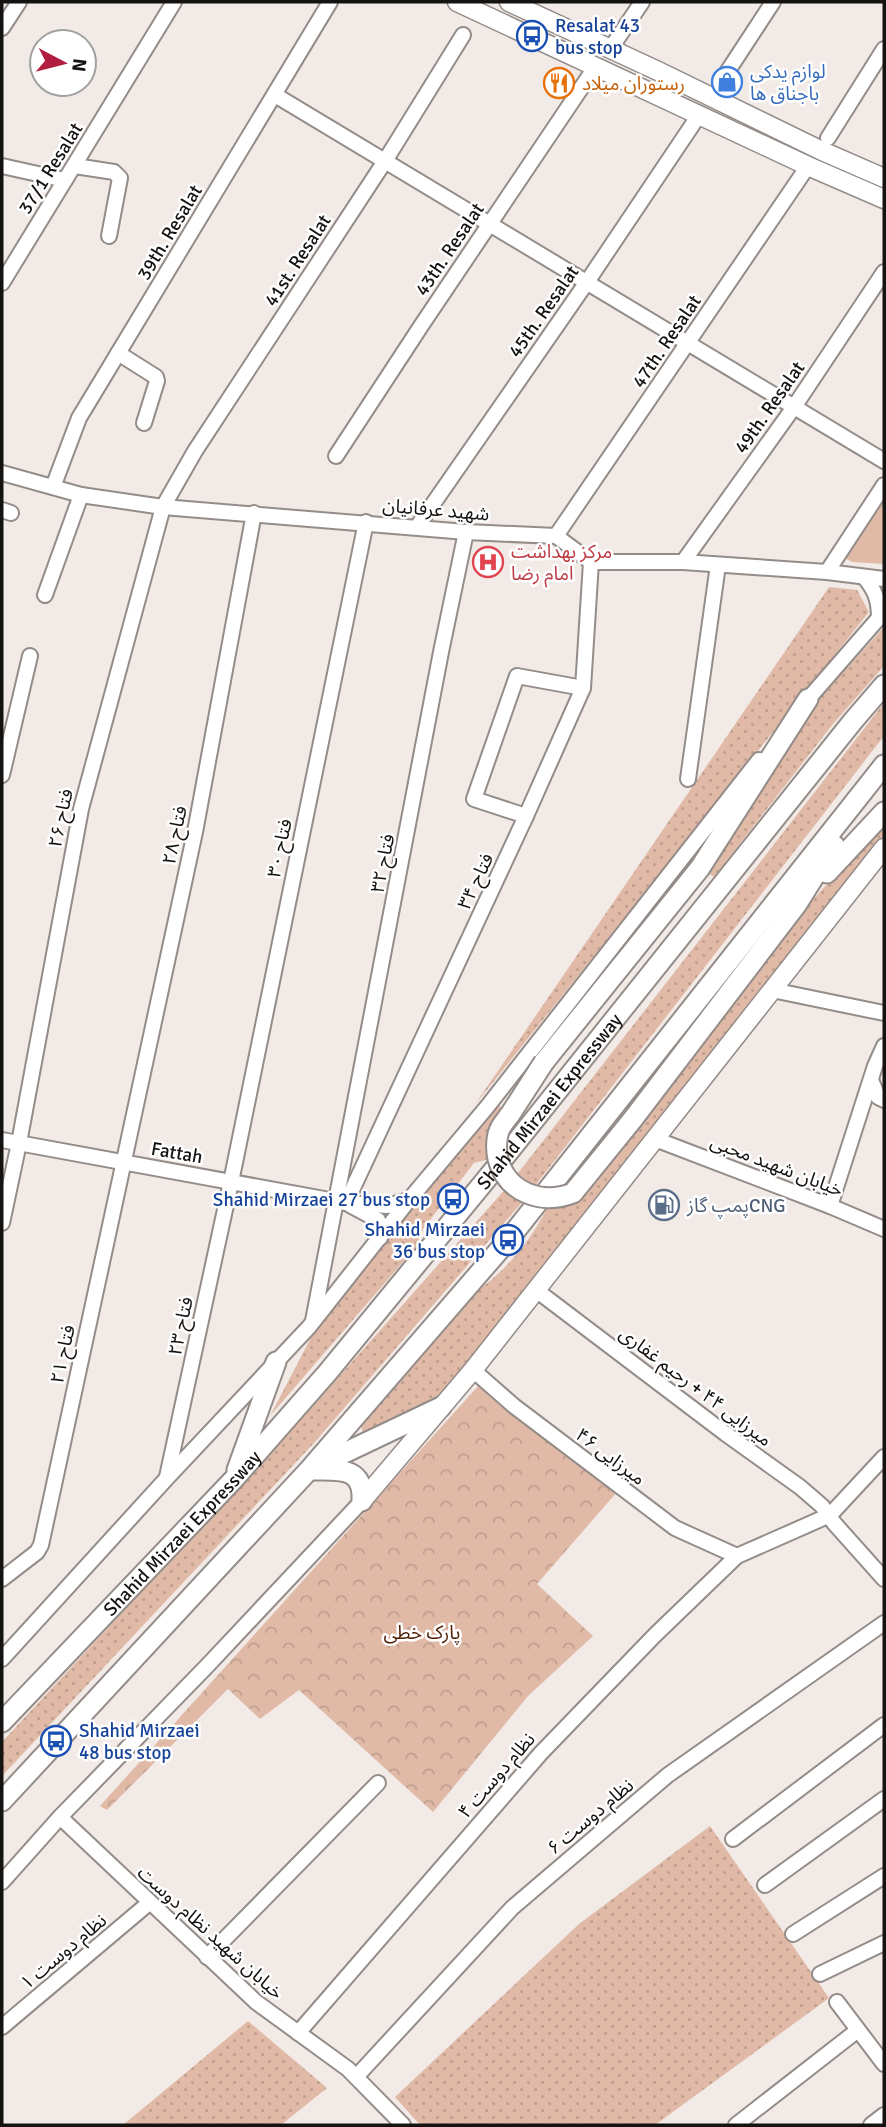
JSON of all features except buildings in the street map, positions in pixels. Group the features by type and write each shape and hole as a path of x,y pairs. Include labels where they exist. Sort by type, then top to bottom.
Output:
{"highway":[{"name":"Shahid Mirzaei Expressway","path":"2,1722 234,1479 328,1372 884,685"},
{"path":"808,699 700,868 544,1062 498,1132 500,1164 508,1178 521,1190 528,1195 546,1199 572,1193 633,1119 797,904 883,766"},
{"path":"2,1801 309,1470 508,1240 883,766"},
{"path":"797,904 884,812"},
{"path":"234,1479 276,1362"},
{"path":"309,1470 441,1407"},
{"path":"309,1470 345,1470 355,1476 362,1488 362,1501"}],"main road":[{"path":"509,2 611,48 821,151 884,178"},
{"path":"464,3 808,166 884,199"},
{"path":"808,166 884,213"},
{"path":"362,1501 473,1370 884,848"}],"street":[{"path":"2,28 19,2"},
{"name":"37/1 Resalat","path":"2,283 174,2"},
{"name":"39th. Resalat","path":"53,487 79,418 330,2"},
{"path":"611,48 642,2"},
{"path":"720,83 773,2"},
{"name":"41st. Resalat","path":"163,506 195,451 385,161 463,35"},
{"path":"828,138 884,49"},
{"name":"43th. Resalat","path":"337,456 596,66"},
{"path":"275,94 884,461"},
{"name":"45th. Resalat","path":"416,527 699,115"},
{"path":"2,166 65,180"},
{"path":"75,166 114,172 120,178 109,236"},
{"name":"47th. Resalat","path":"556,536 808,166"},
{"name":"49th. Resalat","path":"682,562 794,407 884,272"},
{"path":"118,353 156,377 144,424"},
{"name":"شهید عرفانیان","path":"2,473 81,495 163,506 466,532 556,536"},
{"path":"827,572 884,485"},
{"path":"45,595 81,495"},
{"name":"فتاح ۲۶","path":"2,1223 80,809 163,506"},
{"name":"فتاح ۲۸","path":"123,1162 195,832 254,513"},
{"name":"فتاح ۳۰","path":"231,1182 366,523"},
{"name":"فتاح ۳۲","path":"341,1202 441,652 466,532"},
{"path":"556,536 592,562 682,562 827,572 884,579"},
{"name":"فتاح ۳۴","path":"341,1202 526,816 583,688 592,562"},
{"path":"688,779 718,565"},
{"path":"2,1659 313,1323 808,699 882,615 873,587 864,577"},
{"path":"2,775 30,656"},
{"path":"526,816 474,799 517,676 583,688"},
{"path":"772,990 884,1013"},
{"path":"830,1206 884,1046"},
{"path":"871,1080 878,1097 884,1100"},
{"name":"Fattah","path":"2,1139 341,1202 387,1206 409,1200"},
{"name":"خیابان شهید محبی","path":"655,1139 884,1229"},
{"name":"فتاح ۲۱","path":"2,1579 37,1552 41,1545 123,1162"},
{"name":"فتاح ۲۳","path":"167,1478 231,1182"},
{"path":"313,1323 341,1202"},
{"name":"Fattah","path":"341,1202 378,1220 380,1238"},
{"name":"میرزایی ۴۴ + رحیم غفاری","path":"536,1290 800,1487 822,1506 884,1579"},
{"name":"میرزایی ۴۶","path":"473,1370 514,1406 675,1528 737,1556"},
{"path":"737,1556 830,1515 884,1457"},
{"path":"2,1882 60,1817 362,1501"},
{"name":"نظام دوست ۴","path":"298,2033 541,1753 655,1635 737,1556"},
{"name":"نظام دوست ۶","path":"356,2077 512,1908 668,1775 884,1623"},
{"path":"733,1839 884,1725"},
{"path":"207,1957 378,1783"},
{"path":"765,1885 884,1799"},
{"name":"خیابان شهید نظام دوست","path":"60,1817 256,2002 348,2069 403,2125"},
{"path":"793,1934 884,1876"},
{"name":"نظام دوست ۱","path":"2,2027 149,1903"},
{"path":"820,1975 884,1943"},
{"path":"837,2002 858,2030 879,2048 884,2064"},
{"path":"736,2125 858,2030"},
{"path":"871,2125 884,2115"}],"green space":[{"path":"884,500 884,564 852,562 843,557"},
{"path":"829,587 857,590 869,612 474,1106"},
{"path":"884,627 884,666 833,724 714,877 705,871 812,707"},
{"path":"884,703 884,736 524,1200 314,1443 2,1776 2,1742 297,1424 508,1186"},
{"path":"884,822 884,835 437,1400 363,1436 361,1422 479,1290 518,1252 548,1207 707,1015"},
{"path":"497,1102 515,1128 490,1159 474,1163 423,1229 415,1248 270,1416 314,1332"},
{"name":"پارک خطی","path":"479,1385 617,1492 537,1584 593,1636 528,1696 433,1812 299,1690 260,1719 228,1689 107,1810 100,1806"},
{"path":"710,1826 829,1998 655,2125 420,2125 395,2097 579,1924"},
{"path":"248,2021 327,2088 281,2125 123,2125"}],"place":[{"name":"Resalat 43 bus stop","path":"532,36"},
{"name":"لوازم یدکی باجناق ها","path":"727,82"},
{"name":"رستوران میلاد","path":"559,83"},
{"name":"مرکز بهداشت امام رضا","path":"488,562"},
{"name":"Shahid Mirzaei 27 bus stop","path":"453,1199"},
{"name":"پمپ گازCNG","path":"664,1205"},
{"name":"Shahid Mirzaei 36 bus stop","path":"508,1240"},
{"name":"Shahid Mirzaei 48 bus stop","path":"56,1741"}]}
